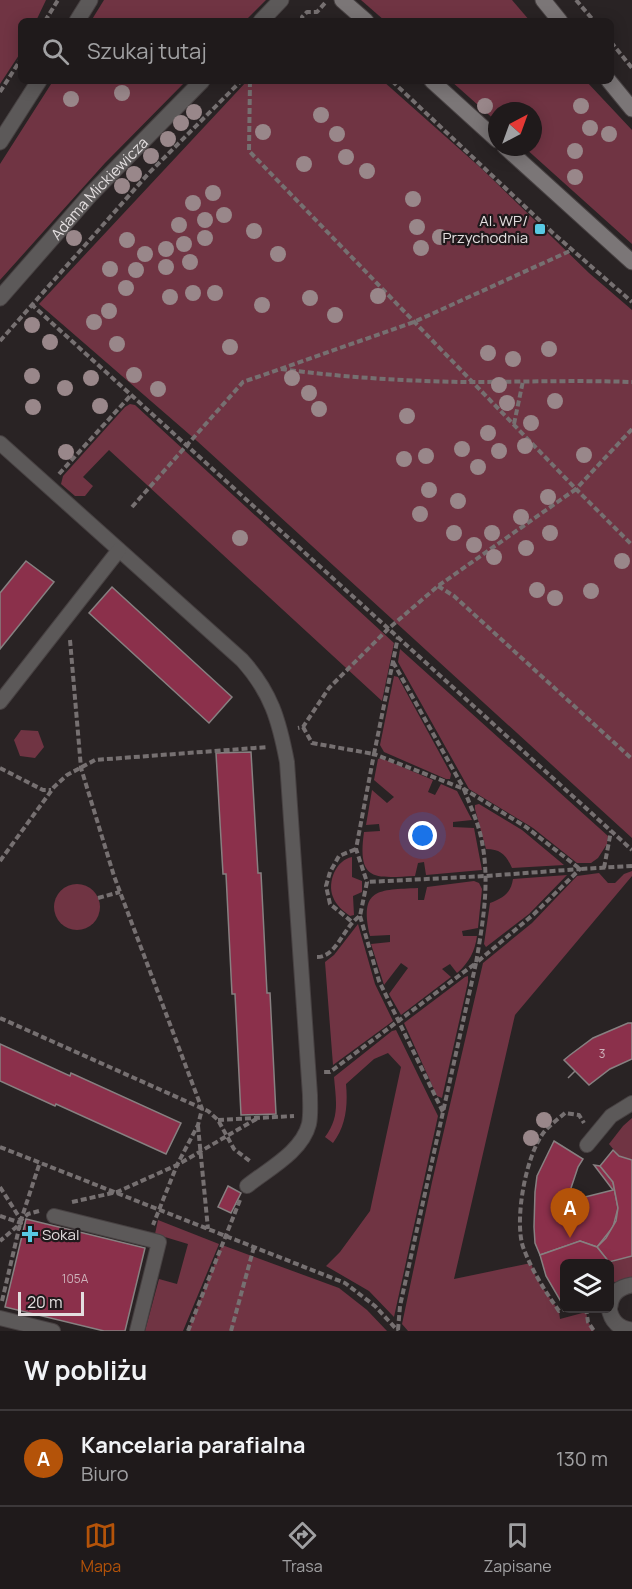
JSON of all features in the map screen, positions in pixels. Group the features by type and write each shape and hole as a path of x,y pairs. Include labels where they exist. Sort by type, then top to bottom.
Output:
{"main road":[{"path":"342,0 363,18"},
{"path":"543,0 558,18"},
{"path":"435,84 488,132"},
{"path":"612,84 630,102"},
{"path":"515,156 632,262"}],"street":[{"path":"79,18 90,0"},
{"path":"264,18 281,0"},
{"path":"0,142 37,84"},
{"name":"Adama Mickiewicza","path":"0,298 92,194 199,84"},
{"path":"614,1293 622,1287 632,1286"},
{"path":"610,1313 616,1324 626,1330 632,1330"}],"lane":[{"path":"0,442 242,660 261,683 276,713 287,762 309,1071 310,1115 306,1132 297,1147 247,1186"},
{"path":"0,702 119,550"},
{"path":"591,1141 611,1116 632,1103"},
{"path":"54,1216 159,1242 137,1331"},
{"path":"0,1318 53,1331"}],"path":[{"path":"47,18 58,0"},
{"path":"303,18 307,12 317,12 328,0"},
{"path":"576,0 591,18"},
{"path":"614,46 632,68"},
{"path":"0,92 18,64"},
{"path":"0,341 149,173 238,84"},
{"path":"250,84 249,151 632,545"},
{"path":"395,84 572,250 632,302"},
{"path":"132,507 243,382 414,322 572,250"},
{"path":"31,304 632,850"},
{"path":"280,369 342,377 472,382 632,382"},
{"path":"514,424 523,381"},
{"path":"48,486 131,395"},
{"path":"280,732 303,727 329,688 388,629 438,586 576,489 632,429"},
{"path":"438,586 454,596 632,759"},
{"path":"63,621 70,630 81,768 120,892 202,1109 198,1125 177,1165 154,1224"},
{"path":"398,637 356,849 367,882 360,916 379,981 443,1112"},
{"path":"393,662 464,789 482,841 486,876 486,907 476,963 400,1306 398,1331"},
{"path":"303,727 312,743 374,754 464,789 526,827 579,869"},
{"path":"0,861 52,790 67,775 95,760 284,747"},
{"path":"0,768 43,790 52,790"},
{"path":"604,868 611,831"},
{"path":"351,921 330,904 326,886 330,872 339,856 356,849"},
{"path":"367,882 632,866"},
{"path":"309,1071 330,1072 476,963 534,914 579,869"},
{"path":"98,898 120,892"},
{"path":"300,957 324,957 330,954 351,921 360,916"},
{"path":"0,1018 202,1109 218,1120 234,1149 263,1173"},
{"path":"560,1311 537,1280 523,1246 520,1212 522,1188 532,1158 544,1133 565,1113 579,1115 591,1141"},
{"path":"218,1120 310,1115"},
{"path":"87,1198 117,1192 177,1165 258,1118"},
{"path":"198,1125 208,1229"},
{"path":"0,1147 345,1283 375,1306 398,1331"},
{"path":"0,1311 21,1221 40,1162"},
{"path":"188,1331 247,1186"},
{"path":"0,1187 21,1221"},
{"path":"0,1216 21,1221"},
{"path":"0,1241 21,1221"},
{"path":"231,1331 254,1247"},
{"path":"587,1313 588,1322 594,1331"}],"shaded area":[{"path":"0,0 46,0 37,18 18,18 18,57 0,84"},
{"path":"104,0 266,0 248,18 93,18"},
{"path":"361,0 512,0 527,18 382,18"},
{"path":"51,84 183,84 105,163 0,280 0,164"},
{"path":"244,84 386,84 482,169 589,273 632,310 632,838 197,441 39,304"},
{"path":"454,84 589,84 632,130 632,244 534,156 542,156 542,102 488,102 488,114"},
{"path":"130,404 135,405 394,643 382,701 109,450 83,477 93,486 85,496 75,496 61,484 63,476"},
{"path":"400,649 608,836 607,844 598,858 591,863 577,863 533,828 469,789 398,662"},
{"path":"394,676 398,677 451,774 450,779 384,752 380,745"},
{"path":"21,730 38,731 44,747 35,758 20,756 14,740"},
{"path":"381,758 433,780 428,792 435,795 441,784 457,791 472,820 453,822 453,827 474,828 482,870 426,875 424,862 418,863 415,876 389,877 372,874 366,868 362,848 364,832 380,831 379,824 366,825 372,790 387,803 394,797 374,780 378,759"},
{"path":"479,804 522,830 564,865 512,868 502,854 496,850 486,849 475,809 475,805"},
{"path":"352,857 352,877 362,881 362,892 353,896 354,915 350,916 336,903 331,885 337,867 341,862"},
{"path":"632,871 632,876 515,1015 454,1279 531,1263 537,1280 559,1311 560,1319 586,1313 588,1322 594,1331 408,1331 402,1324 432,1182 483,963 532,923 577,876 599,873 608,883 615,883 624,874"},
{"path":"567,875 529,914 486,947 484,944 490,903 506,894 513,879"},
{"path":"474,881 479,883 482,889 478,928 462,931 463,936 477,936 471,956 457,973 450,964 442,969 451,977 401,1015 389,994 408,968 401,963 384,985 371,944 390,942 390,935 370,936 367,909 370,900 382,891 418,888 418,900 424,900 427,887"},
{"path":"77,884 93,891 100,907 93,923 77,930 61,923 54,907 61,891"},
{"path":"358,924 375,984 393,1021 333,1065 325,962 334,955"},
{"path":"468,976 442,1098 437,1096 404,1023"},
{"path":"396,1030 438,1116 394,1317 369,1291 326,1266 340,1252 370,1211 401,1067 388,1053 374,1059 346,1084 347,1100 341,1130 333,1143 325,1137 335,1116 334,1077"},
{"path":"632,1118 632,1160 619,1156 609,1144"},
{"path":"158,1220 219,1244 183,1331 145,1331 159,1279 177,1284 188,1244 155,1234"},
{"path":"222,1245 339,1288 367,1310 387,1331 188,1331"},
{"path":"632,1256 632,1285 622,1287 614,1282 614,1261"}],"building":[{"path":"26,561 54,582 0,649 0,593"},
{"path":"112,587 232,697 209,723 89,613"},
{"path":"251,752 258,873 261,873 267,993 270,993 276,1114 241,1115 235,994 232,994 226,874 223,874 216,753"},
{"path":"632,1023 632,1059 610,1069 589,1085 564,1060 593,1038"},
{"path":"0,1044 70,1076 71,1073 181,1123 166,1154 0,1081"},
{"path":"554,1141 583,1159 568,1197 585,1197 613,1190 594,1165 600,1166 613,1182 618,1208 613,1227 597,1247 580,1241 540,1255 535,1243 535,1192 537,1176"},
{"path":"613,1150 619,1156 632,1160 632,1256 614,1261 607,1259 597,1247 606,1238 616,1221 618,1208 613,1182 600,1166"},
{"path":"228,1186 241,1193 231,1213 218,1207"},
{"path":"26,1219 145,1248 125,1331 104,1331 5,1307"},
{"path":"580,1241 597,1247 607,1259 560,1259 560,1300 546,1276 540,1255"}],"place":[{"name":"Al. WP/ Przychodnia","path":"540,229"},
{"name":"Sokal","path":"30,1234"},
{"name":"Kancelaria parafialna","path":"570,1238"}]}
